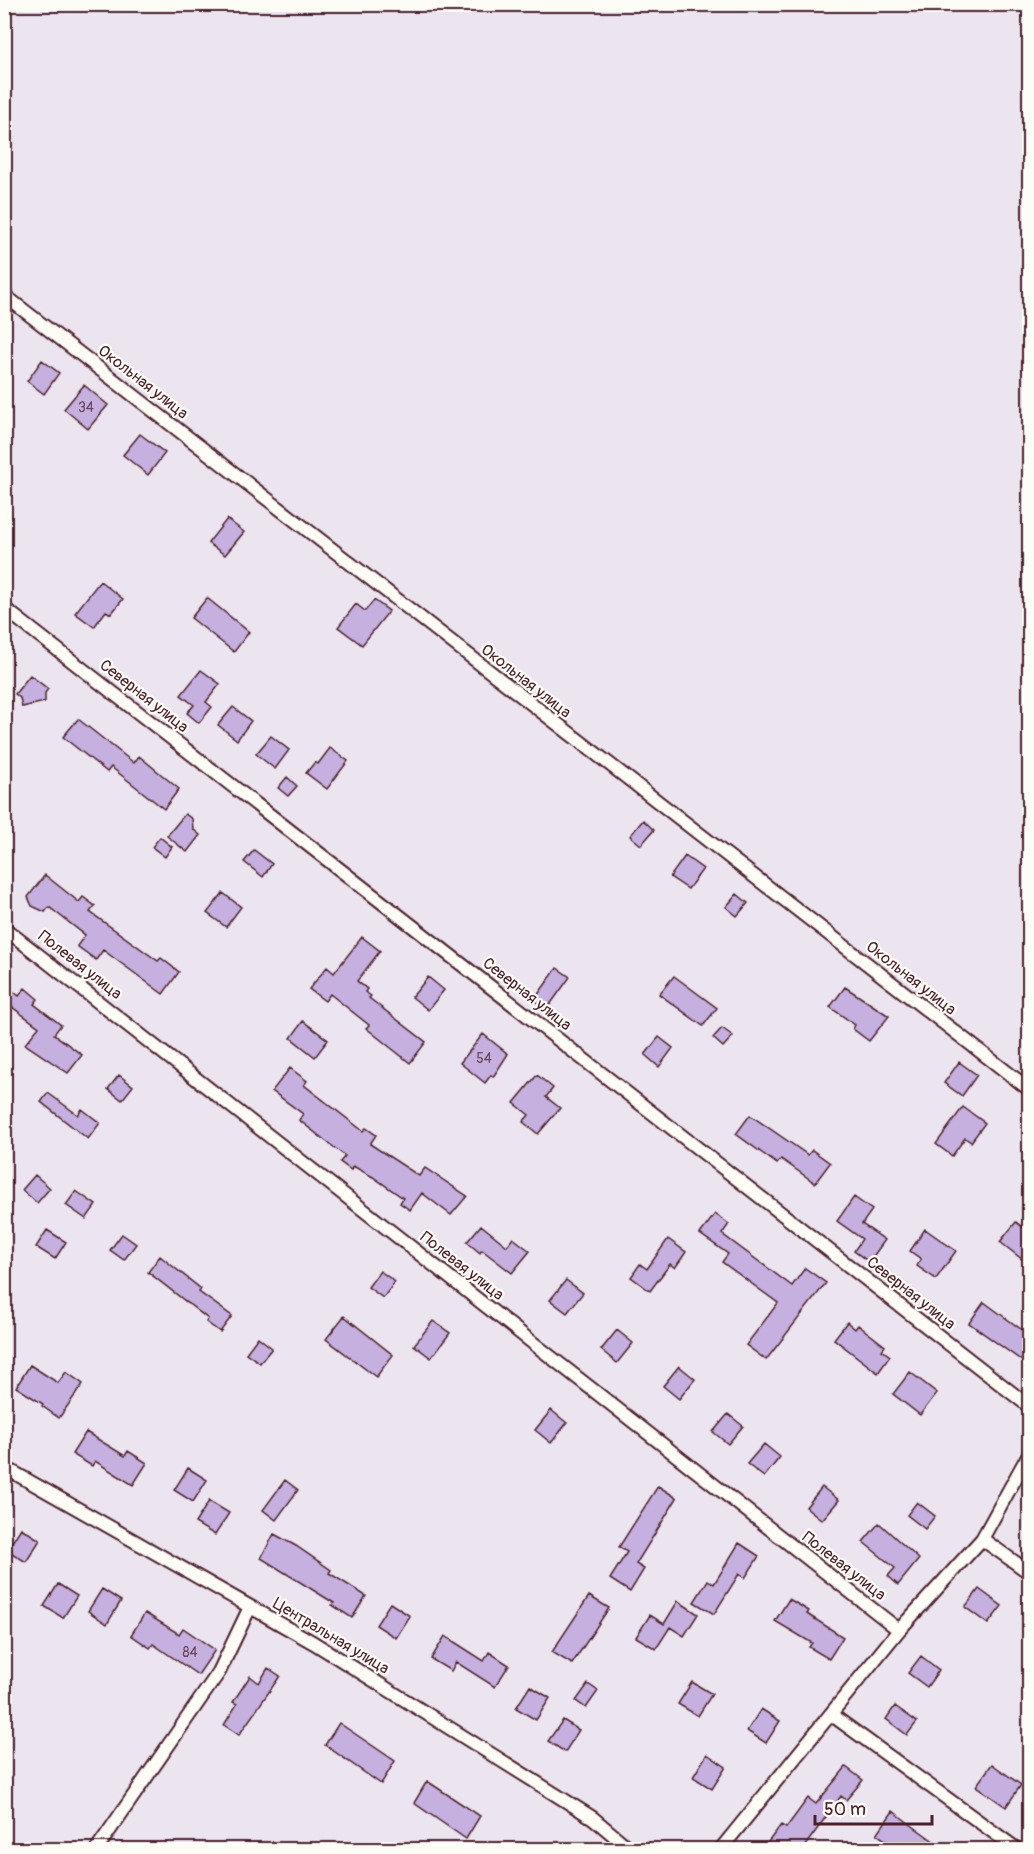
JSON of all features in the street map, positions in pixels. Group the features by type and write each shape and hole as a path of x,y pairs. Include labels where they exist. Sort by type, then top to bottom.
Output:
{"street":[{"name":"Окольная улица","path":"4,295 1029,1090"},
{"name":"Северная улица","path":"4,608 1029,1407"},
{"name":"Полевая улица","path":"4,928 899,1629"},
{"path":"720,1850 832,1715 899,1629 982,1539 1029,1452"},
{"name":"Центральная улица","path":"4,1467 314,1643 593,1818 631,1850"},
{"path":"982,1539 1029,1573"},
{"path":"96,1850 219,1672 250,1607"},
{"path":"832,1715 1018,1850"}],"building":[{"path":"42,360 59,373 44,394 27,381"},
{"path":"84,385 108,405 88,429 64,409"},
{"path":"140,434 165,453 148,475 123,455"},
{"path":"227,519 244,532 225,555 208,543"},
{"path":"100,581 123,599 111,614 106,611 94,627 75,613"},
{"path":"207,598 249,632 234,652 191,618"},
{"path":"374,600 389,611 362,645 338,627 356,604 365,611"},
{"path":"201,670 220,684 206,702 212,707 199,723 187,713 194,705 181,695"},
{"path":"30,675 48,689 45,693 45,702 22,707 20,698 15,694"},
{"path":"233,707 251,721 237,740 218,725"},
{"path":"78,719 134,763 139,756 179,789 164,809 111,767 107,772 63,737"},
{"path":"271,736 289,750 275,769 256,754"},
{"path":"330,748 348,761 327,789 306,773 315,762 318,764"},
{"path":"287,777 297,786 288,796 278,788"},
{"path":"185,814 192,819 193,829 200,835 187,852 167,836"},
{"path":"643,820 654,830 641,845 630,836"},
{"path":"160,837 172,847 165,857 152,847"},
{"path":"254,850 272,864 263,877 244,862"},
{"path":"685,856 703,869 688,889 670,877"},
{"path":"45,875 79,902 83,897 95,906 90,912 158,961 161,958 179,972 163,994 103,950 96,960 77,946 85,935 49,907 45,912 32,906 28,897"},
{"path":"223,893 241,907 226,927 207,913"},
{"path":"737,894 748,903 737,916 726,907"},
{"path":"362,937 380,951 357,981 367,989 365,992 371,996 369,998 426,1042 410,1063 366,1028 369,1025 330,994 325,1001 309,989 327,967 334,973"},
{"path":"557,968 570,977 547,1009 534,1000"},
{"path":"674,976 717,1008 703,1026 659,994"},
{"path":"428,977 444,990 428,1010 412,997"},
{"path":"4,984 19,996 25,988 38,999 34,1004 61,1025 54,1034 82,1055 68,1073 25,1044 39,1027 4,1001"},
{"path":"845,987 889,1016 869,1041 853,1029 855,1025 830,1007"},
{"path":"303,1021 328,1040 315,1057 291,1038"},
{"path":"722,1028 733,1036 723,1047 713,1038"},
{"path":"483,1034 508,1054 493,1077 491,1075 485,1083 460,1063"},
{"path":"659,1037 673,1048 659,1067 645,1055"},
{"path":"959,1062 977,1075 962,1096 944,1083"},
{"path":"290,1068 307,1081 304,1085 363,1131 366,1128 376,1135 370,1144 419,1176 425,1168 467,1196 451,1215 422,1193 410,1210 400,1203 403,1198 373,1177 353,1166 351,1170 340,1162 345,1156 299,1120 303,1114 272,1091"},
{"path":"119,1075 133,1086 122,1100 108,1089"},
{"path":"537,1075 553,1088 546,1097 560,1108 538,1134 523,1122 529,1115 514,1103"},
{"path":"48,1093 78,1115 82,1109 100,1123 88,1139 41,1102"},
{"path":"963,1107 985,1123 971,1142 965,1138 952,1156 936,1144"},
{"path":"750,1115 808,1155 812,1150 830,1163 815,1183 781,1159 777,1164 736,1134"},
{"path":"35,1175 50,1188 37,1203 22,1190"},
{"path":"76,1191 96,1205 86,1219 66,1205"},
{"path":"854,1197 872,1210 862,1224 885,1240 869,1262 854,1251 862,1239 837,1221"},
{"path":"715,1214 729,1224 722,1234 792,1286 805,1268 826,1283 766,1360 746,1345 778,1303 722,1262 728,1254 700,1234"},
{"path":"1016,1222 1029,1232 1029,1251 1023,1260 1000,1242"},
{"path":"481,1225 507,1246 513,1238 530,1251 512,1273 482,1250 480,1253 467,1242"},
{"path":"925,1229 956,1251 936,1279 917,1266 921,1259 910,1251"},
{"path":"47,1230 66,1242 55,1259 36,1247"},
{"path":"122,1234 136,1244 124,1260 110,1250"},
{"path":"668,1239 686,1252 675,1268 670,1264 650,1291 631,1277 640,1264 647,1269"},
{"path":"160,1256 201,1289 199,1292 232,1316 220,1332 206,1322 208,1319 148,1272"},
{"path":"380,1271 395,1282 383,1298 368,1287"},
{"path":"566,1280 583,1293 567,1313 550,1300"},
{"path":"984,1302 1029,1335 1029,1366 969,1323"},
{"path":"344,1316 393,1355 376,1377 326,1339"},
{"path":"433,1321 450,1333 431,1358 414,1345"},
{"path":"847,1322 855,1329 858,1325 885,1346 882,1350 890,1356 878,1373 834,1339"},
{"path":"617,1330 633,1343 617,1363 601,1350"},
{"path":"258,1337 272,1348 260,1363 246,1353"},
{"path":"30,1365 58,1383 66,1372 83,1384 59,1418 42,1406 43,1404 16,1387"},
{"path":"679,1366 695,1379 679,1399 663,1386"},
{"path":"910,1372 937,1393 920,1415 893,1394"},
{"path":"551,1410 567,1423 551,1443 535,1430"},
{"path":"728,1414 743,1426 728,1444 713,1432"},
{"path":"86,1432 125,1456 128,1451 147,1463 133,1485 95,1461 92,1466 72,1454"},
{"path":"764,1444 780,1457 764,1477 747,1464"},
{"path":"188,1468 207,1480 193,1502 174,1490"},
{"path":"285,1480 298,1490 276,1520 263,1510"},
{"path":"658,1486 677,1498 636,1564 644,1569 630,1592 610,1579 627,1552 619,1547"},
{"path":"822,1487 839,1500 822,1520 806,1507"},
{"path":"209,1501 229,1513 215,1535 195,1523"},
{"path":"917,1502 935,1516 925,1529 907,1515"},
{"path":"879,1523 919,1559 898,1585 888,1576 895,1568 863,1542"},
{"path":"21,1528 40,1540 26,1562 7,1550"},
{"path":"274,1534 296,1546 331,1570 329,1573 366,1596 352,1618 332,1605 334,1603 261,1558"},
{"path":"739,1543 759,1556 745,1578 739,1574 714,1614 694,1602 708,1580 714,1584"},
{"path":"58,1584 77,1596 63,1618 44,1606"},
{"path":"102,1589 121,1601 107,1624 88,1611"},
{"path":"979,1589 1002,1606 988,1624 965,1607"},
{"path":"589,1596 609,1608 572,1664 552,1652"},
{"path":"789,1599 809,1611 807,1614 843,1637 829,1659 809,1647 812,1643 775,1621"},
{"path":"678,1601 698,1614 684,1636 670,1627 656,1649 636,1637 650,1615 664,1624"},
{"path":"390,1603 410,1616 396,1638 376,1625"},
{"path":"145,1613 179,1634 183,1628 215,1650 198,1675 153,1644 150,1648 131,1635"},
{"path":"445,1636 484,1661 489,1652 509,1665 495,1687 456,1662 451,1671 431,1659"},
{"path":"921,1656 939,1670 927,1687 908,1673"},
{"path":"268,1668 280,1676 239,1735 224,1725 237,1704 233,1702 250,1676 259,1683"},
{"path":"692,1682 712,1694 698,1716 678,1704"},
{"path":"588,1684 598,1691 586,1708 576,1701"},
{"path":"530,1686 550,1698 536,1720 516,1708"},
{"path":"895,1706 917,1722 907,1735 886,1719"},
{"path":"761,1709 780,1721 766,1743 747,1731"},
{"path":"563,1720 579,1730 565,1752 548,1741"},
{"path":"339,1723 395,1761 381,1784 325,1745"},
{"path":"707,1754 726,1767 712,1789 693,1777"},
{"path":"992,1764 1021,1785 1006,1807 976,1786"},
{"path":"846,1767 863,1780 846,1800 841,1796 802,1850 762,1850 781,1825 786,1828 808,1798 816,1804"},
{"path":"427,1781 480,1816 466,1839 414,1803"},
{"path":"893,1811 946,1850 899,1850 877,1834"}]}
